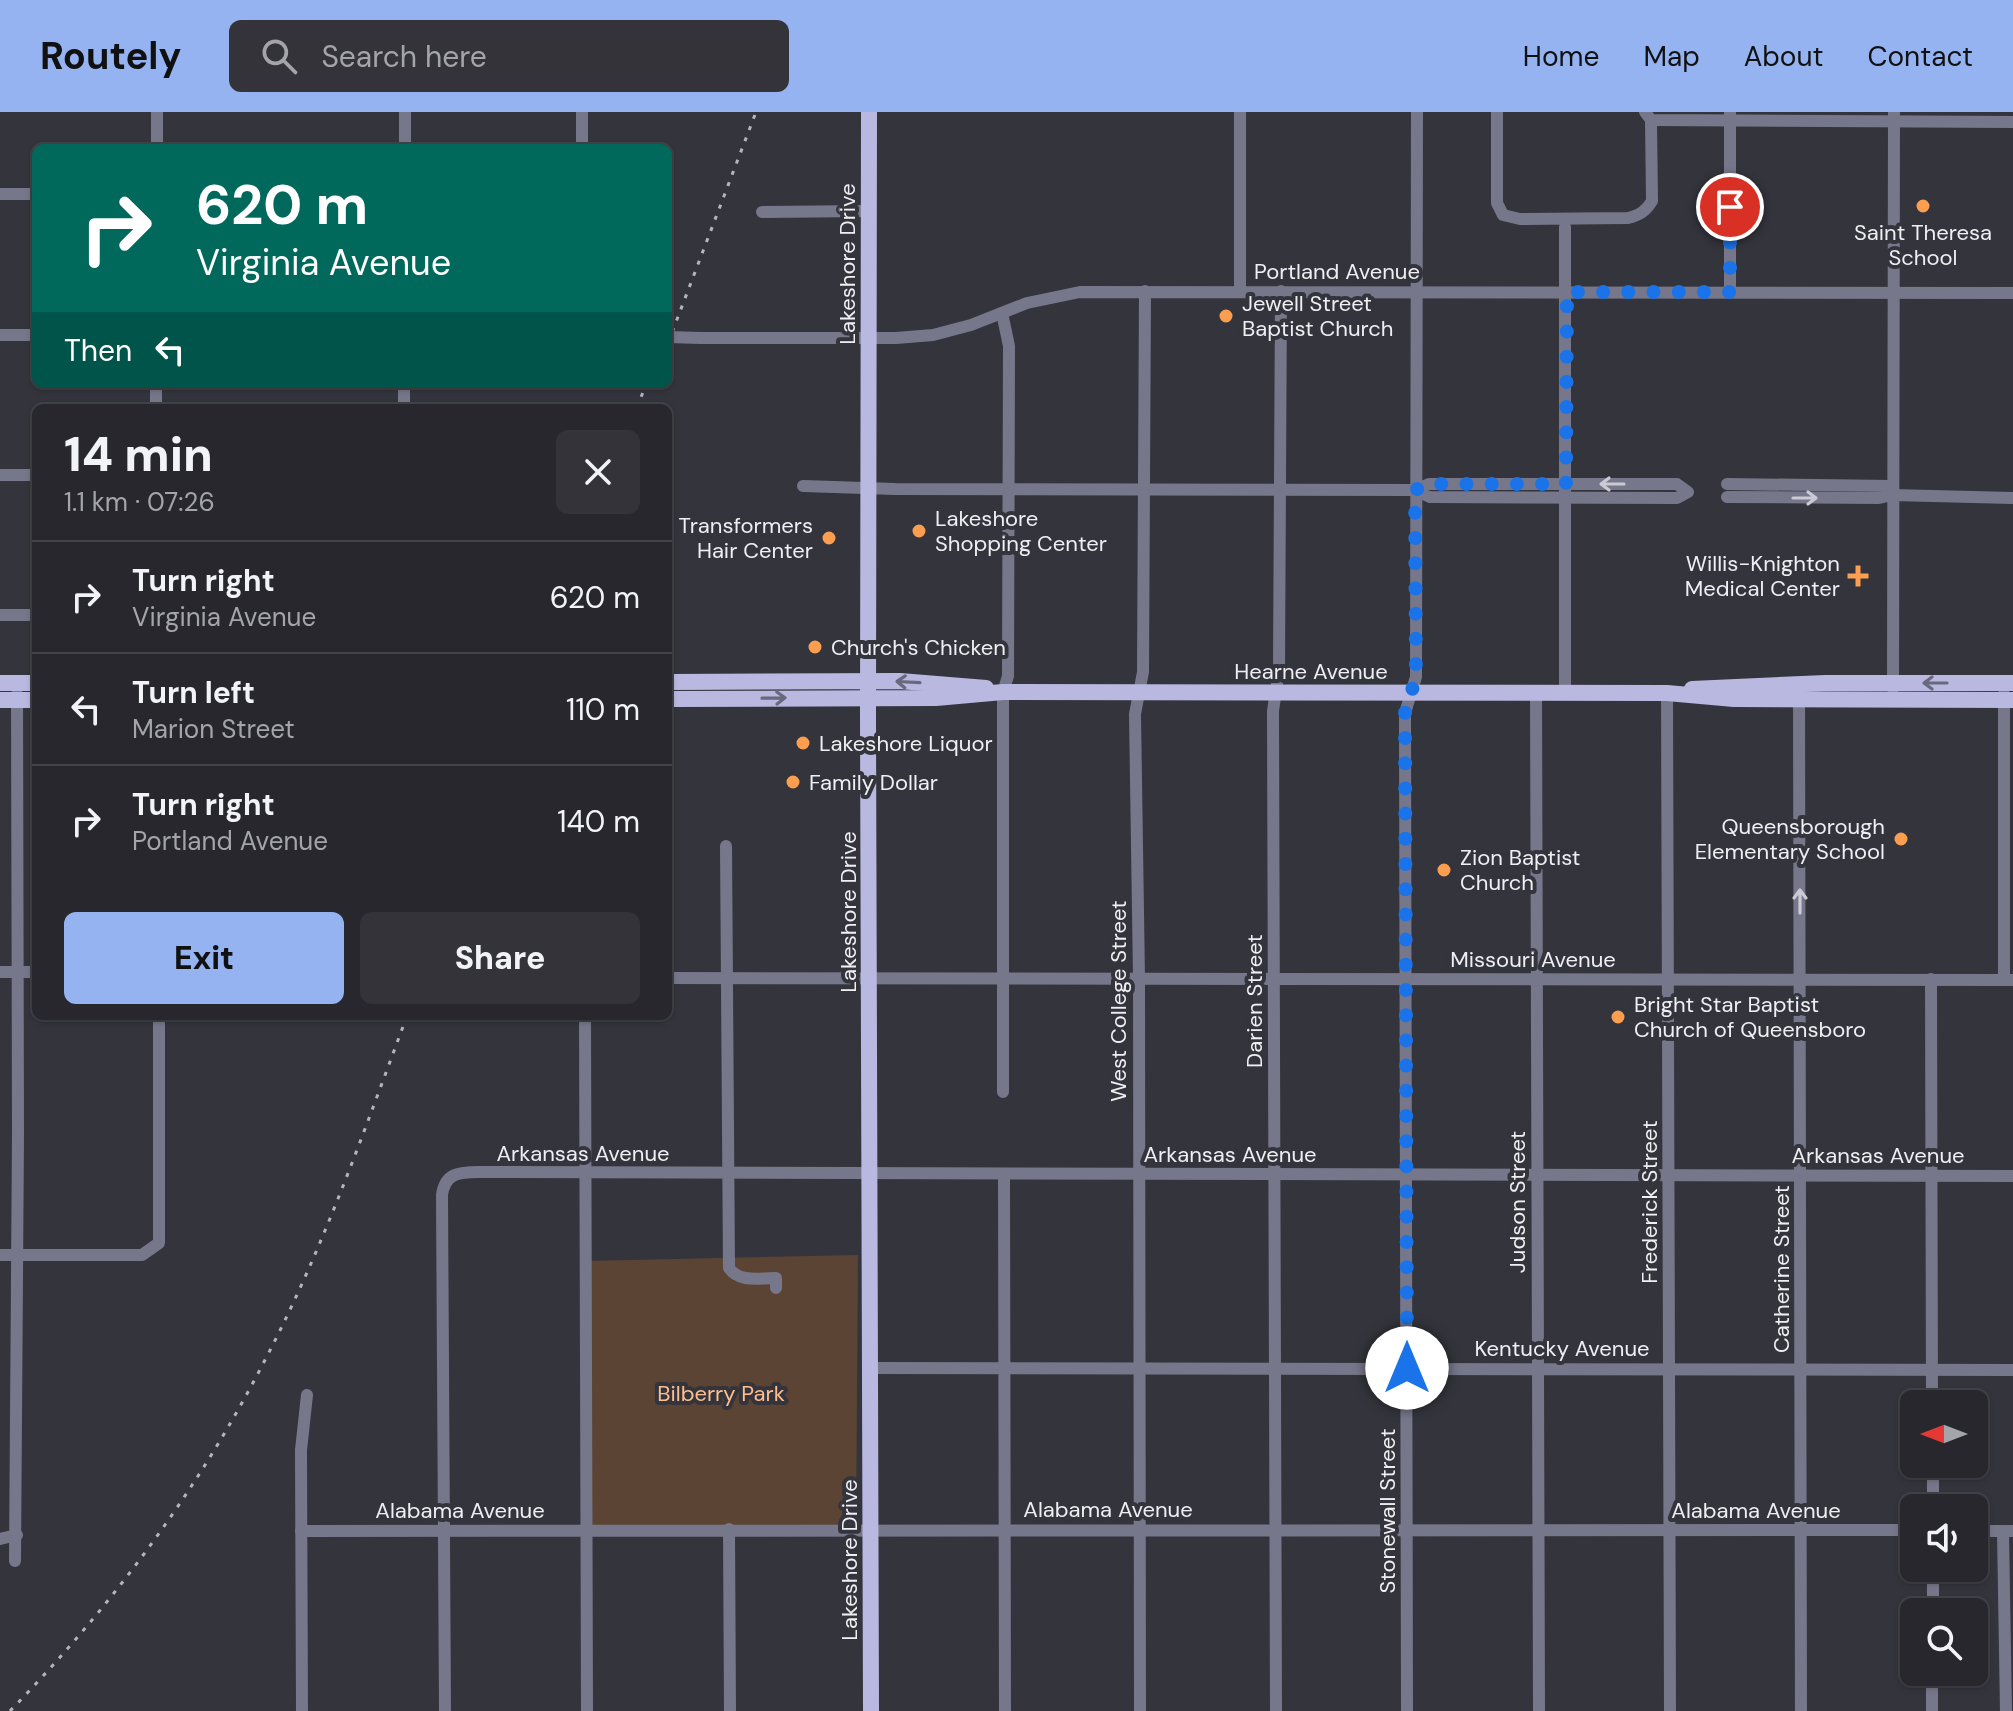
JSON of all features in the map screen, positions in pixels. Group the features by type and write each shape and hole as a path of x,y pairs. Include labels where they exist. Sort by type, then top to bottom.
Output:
{"main road":[{"name":"Lakeshore Drive","path":"869,112 871,1711"},
{"name":"Hearne Avenue","path":"672,682 736,681 868,690"},
{"path":"735,699 736,681"},
{"path":"8,691 32,684"},
{"name":"Hearne Avenue","path":"672,699 735,699 971,686 1003,692 1667,693 1703,698 1799,692 2008,691"},
{"path":"8,691 32,699"}],"street":[{"path":"157,112 157,144"},
{"path":"405,112 405,144"},
{"path":"582,112 582,144"},
{"path":"1240,112 1240,291"},
{"name":"Stonewall Street","path":"1407,1711 1405,713 1416,677 1417,112"},
{"path":"1497,112 1497,203 1503,215 1520,219 1628,218 1646,210 1652,201 1648,116 1894,117 2013,122"},
{"path":"1730,117 1730,292"},
{"path":"1893,691 1894,117"},
{"path":"0,194 32,194"},
{"path":"762,212 869,211"},
{"path":"1565,227 1565,693"},
{"name":"West College Street","path":"1140,1711 1139,978 1135,714 1143,672 1145,291"},
{"name":"Darien Street","path":"1276,1711 1273,711 1279,670 1281,291"},
{"name":"Portland Avenue","path":"672,337 870,338 933,335 1053,296 1080,292 2013,293"},
{"path":"1002,313 1009,346 1008,676 1003,692 1003,1092"},
{"path":"0,335 32,335"},
{"path":"0,475 32,475"},
{"path":"803,486 1415,490 1430,497 1677,484 1688,492 1677,498 1566,490"},
{"path":"1727,490 1892,490 2013,498"},
{"path":"0,615 32,615"},
{"path":"8,691 24,972 17,1256 15,1561"},
{"path":"2008,691 2009,980"},
{"name":"Catherine Street","path":"1799,692 1801,1711"},
{"name":"Judson Street","path":"1536,693 1539,1711"},
{"name":"Frederick Street","path":"1667,693 1670,1711"},
{"path":"726,846 729,1268 734,1276 743,1278 776,1278 776,1288"},
{"path":"0,972 24,972"},
{"name":"Missouri Avenue","path":"672,978 2009,980"},
{"path":"1931,979 1932,1390"},
{"path":"0,1255 142,1255 159,1243 159,1020"},
{"path":"585,1020 587,1711"},
{"name":"Arkansas Avenue","path":"445,1530 442,1195 449,1177 464,1172 2013,1176"},
{"path":"1004,1174 1005,1711"},
{"name":"Kentucky Avenue","path":"870,1368 2013,1370"},
{"path":"302,1711 301,1450 307,1395"},
{"path":"729,1529 730,1711"},
{"path":"445,1530 445,1711"},
{"name":"Alabama Avenue","path":"301,1531 1900,1530"},
{"path":"2006,1711 2009,1672 2008,1531"},
{"path":"0,1539 17,1535"},
{"path":"1932,1686 1932,1711"}],"green space":[{"name":"Bilberry Park","path":"858,1255 856,1529 587,1529 586,1261"}],"railway":[{"path":"672,332 756,112"},
{"path":"638,404 644,388"},
{"path":"10,1711 118,1588 182,1500 240,1406 306,1275 359,1146 406,1020"}],"place":[{"name":"Saint Theresa School","path":"1923,206"},
{"name":"Jewell Street Baptist Church","path":"1226,316"},
{"name":"Lakeshore Shopping Center","path":"919,531"},
{"name":"Transformers Hair Center","path":"829,538"},
{"name":"Willis-Knighton Medical Center","path":"1858,576"},
{"name":"Church's Chicken","path":"815,647"},
{"name":"Lakeshore Liquor","path":"803,743"},
{"name":"Family Dollar","path":"793,782"},
{"name":"Queensborough Elementary School","path":"1901,839"},
{"name":"Zion Baptist Church","path":"1444,870"},
{"name":"Bright Star Baptist Church of Queensboro","path":"1618,1017"}],"route":[{"path":"1407,1368 1405,713 1416,677 1415,490 1429,484 1566,484 1567,292 1730,292 1730,207"}]}
